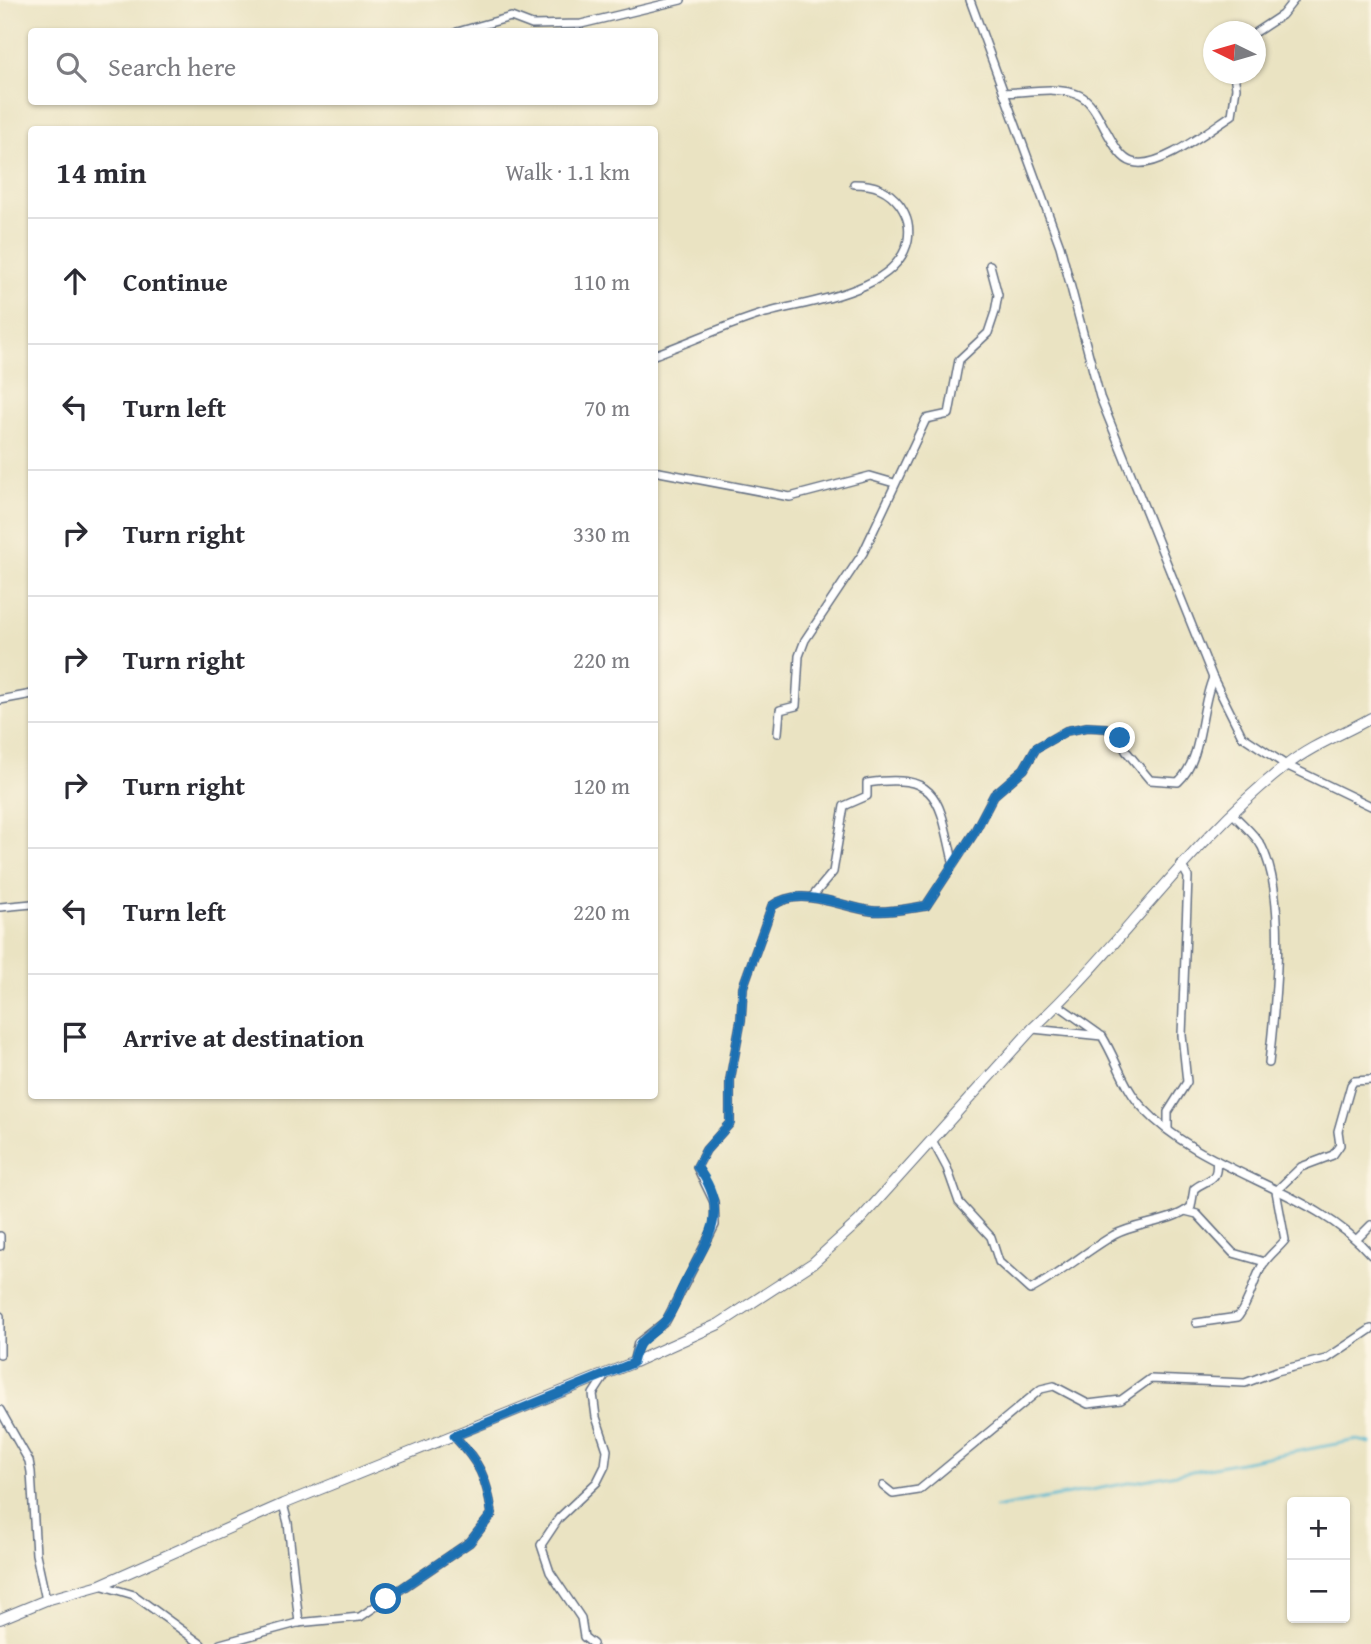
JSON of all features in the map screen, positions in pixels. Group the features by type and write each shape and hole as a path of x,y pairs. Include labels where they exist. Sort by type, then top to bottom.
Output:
{"street":[{"path":"471,28 511,17 541,26 581,24 681,0"},
{"path":"970,0 1060,246 1100,397 1213,678 1242,736 1286,765 1371,806"},
{"path":"1266,25 1282,15 1294,0"},
{"path":"1004,93 1045,91 1077,94 1087,100 1121,155 1130,162 1142,163 1157,160 1232,115 1235,84"},
{"path":"658,353 757,316 869,284 894,268 906,248 908,220 898,202 882,188 854,184"},
{"path":"778,733 780,710 796,706 799,656 804,640 863,553 926,419 949,414 959,360 988,333 998,295 990,265"},
{"path":"658,472 790,497 870,477 894,483"},
{"path":"633,1363 638,1343 666,1321 707,1246 715,1225 715,1202 697,1167 706,1150 730,1123 730,1080 741,1020 743,987 772,906 779,901 817,896 873,912 926,906 953,861 974,833 994,795 1024,769 1036,748 1066,731 1087,727 1106,728 1120,738 1126,751 1150,780 1178,782 1189,772 1213,678"},
{"path":"0,700 28,695"},
{"path":"0,1619 46,1600 100,1585 283,1504 633,1363 719,1324 813,1263 858,1222 1032,1028 1058,1004 1181,864 1286,765 1371,718"},
{"path":"811,897 832,872 844,806 867,796 867,783 888,780 910,782 921,784 929,791 942,812 953,861"},
{"path":"1233,814 1261,844 1274,895 1277,961 1269,1063"},
{"path":"1168,1129 1168,1112 1187,1082 1182,1035 1188,877 1181,864"},
{"path":"0,907 28,904"},
{"path":"1058,1004 1102,1036 1115,1057 1129,1091 1145,1110 1168,1129 1216,1160 1258,1179 1357,1239 1371,1255"},
{"path":"1032,1028 1102,1036"},
{"path":"1276,1191 1301,1167 1333,1155 1339,1145 1340,1118 1351,1085 1354,1081 1371,1080"},
{"path":"932,1140 947,1168 959,1202 991,1237 999,1262 1030,1290 1061,1274 1116,1234 1180,1215 1191,1207 1194,1189 1214,1180 1217,1174 1216,1160"},
{"path":"1196,1323 1238,1317 1249,1302 1253,1283 1265,1262 1285,1240 1276,1191"},
{"path":"1185,1211 1197,1214 1233,1253 1265,1262"},
{"path":"1357,1239 1371,1225"},
{"path":"0,1236 0,1246"},
{"path":"0,1316 0,1354"},
{"path":"883,1486 893,1494 919,1490 1041,1389 1054,1386 1088,1404 1121,1400 1150,1379 1245,1383 1277,1371 1326,1359 1371,1329"},
{"path":"593,1644 584,1637 581,1618 550,1572 541,1545 559,1518 597,1482 605,1466 607,1450 596,1417 593,1394 606,1374"},
{"path":"1,1414 32,1472 36,1554 46,1600"},
{"path":"220,1644 299,1623 360,1617 470,1542 492,1514 487,1481 466,1448 454,1436"},
{"path":"283,1504 288,1523 299,1623"},
{"path":"100,1585 104,1589 134,1595 201,1644"}],"waterway":[{"path":"995,1508 1357,1440 1371,1443"}],"route":[{"path":"386,1599 470,1542 492,1514 487,1481 466,1448 454,1436 633,1363 638,1343 666,1321 693,1266 707,1246 715,1225 715,1202 697,1167 706,1150 730,1123 730,1080 741,1020 743,987 772,906 779,901 817,896 873,912 926,906 953,861 974,833 994,795 1024,769 1036,748 1066,731 1087,727 1106,728 1120,738"}]}
